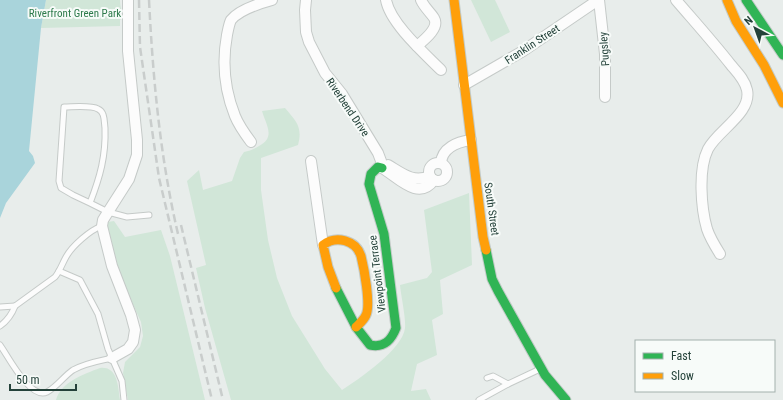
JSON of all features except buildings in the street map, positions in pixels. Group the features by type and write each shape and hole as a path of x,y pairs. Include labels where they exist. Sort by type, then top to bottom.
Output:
{"main road":[{"name":"South Street","path":"454,0 483,237 492,279 541,369 566,400"},
{"path":"728,0 778,71"},
{"path":"728,0 736,21 764,65 783,103"},
{"path":"746,0 783,55"},
{"path":"750,0 783,43"},
{"name":"Viewpoint Terrace","path":"356,327 365,318 368,308 366,285 359,251 349,242 340,240 332,240 323,245 323,254 340,298 356,327 370,345 380,346 389,342 396,328 384,234 369,184 369,178 372,171 382,164"}],"street":[{"path":"112,358 128,349 133,342 135,330 131,315 112,266 102,226 103,220 129,179 137,155 137,140 128,51 128,0"},
{"path":"251,142 240,126 229,98 224,64 225,44 228,27 232,20 252,7 272,0"},
{"path":"386,0 390,12 417,46 441,70"},
{"path":"417,46 428,36 435,26 434,18 420,0"},
{"name":"Franklin Street","path":"464,85 523,51 599,0"},
{"name":"Pugsley","path":"599,0 605,54 605,97"},
{"path":"676,0 742,78 747,89 748,96 745,106 708,149 701,182 707,229 720,254"},
{"name":"Riverbend Drive","path":"304,1 306,32 310,42 325,73 342,94 378,153 382,164"},
{"path":"382,164 402,182 412,187 424,188 431,184 432,178 429,173 431,166 434,164 441,164 444,155 455,144 471,140"},
{"path":"311,161 323,245"}],"lane":[{"path":"90,203 104,159 104,118 102,112 93,107 64,107 59,181 61,188 73,196 108,212 127,217 149,215"},
{"path":"0,307 15,306 44,285 60,271 66,256 72,249 90,232 102,226"},
{"path":"60,271 80,280 98,314 108,349 122,381 124,400"},
{"path":"0,326 6,322 14,311 15,306"},
{"path":"0,345 25,383 34,391 40,393 47,392 77,368 112,358"},
{"path":"479,400 508,384 541,369"},
{"path":"487,378 493,376 508,384"}],"green space":[{"name":"Riverfront Green Park","path":"46,0 120,0 123,17 120,20 120,26 41,28"},
{"path":"471,0 495,0 510,32 491,42"},
{"path":"285,108 298,125 300,133 298,145 261,158 261,190 268,240 277,278 292,316 325,369 342,390 359,379 389,354 397,345 402,336 405,324 400,285 427,278 432,272 424,210 469,193 472,265 440,280 443,314 432,320 437,355 417,364 411,391 426,389 431,400 231,400 205,308 196,268 206,265 187,181 199,170 203,190 232,181 240,158 244,152 252,150 267,139 268,130 262,111"},
{"path":"114,221 125,237 161,230 170,256 205,400 128,400 123,373 125,362 140,347 143,336 141,322 125,287 114,256 108,229 108,222"},
{"path":"100,368 106,368 114,374 118,384 120,400 56,400 63,388 68,384 80,376"}],"water":[{"path":"0,0 46,0 41,28 29,151 33,156 35,163 6,203 0,218"}],"railway":[{"path":"139,0 140,47 159,178 212,400"},
{"path":"149,0 158,118 166,176 178,234"},
{"path":"181,225 223,400"}],"traffic: fast":[{"path":"746,0 783,55"},
{"path":"336,288 356,327 370,345 375,346 383,344 392,337 396,328 384,234 369,184 371,174 378,167 382,168"},
{"path":"486,250 492,279 498,291 545,375 566,400"}],"traffic: slow":[{"path":"454,0 483,237 486,250"},
{"path":"727,0 736,21 764,65 783,103"},
{"path":"336,288 328,267 323,245 334,240 339,240 355,246 361,256 364,269 368,303 366,315 356,327"}]}
